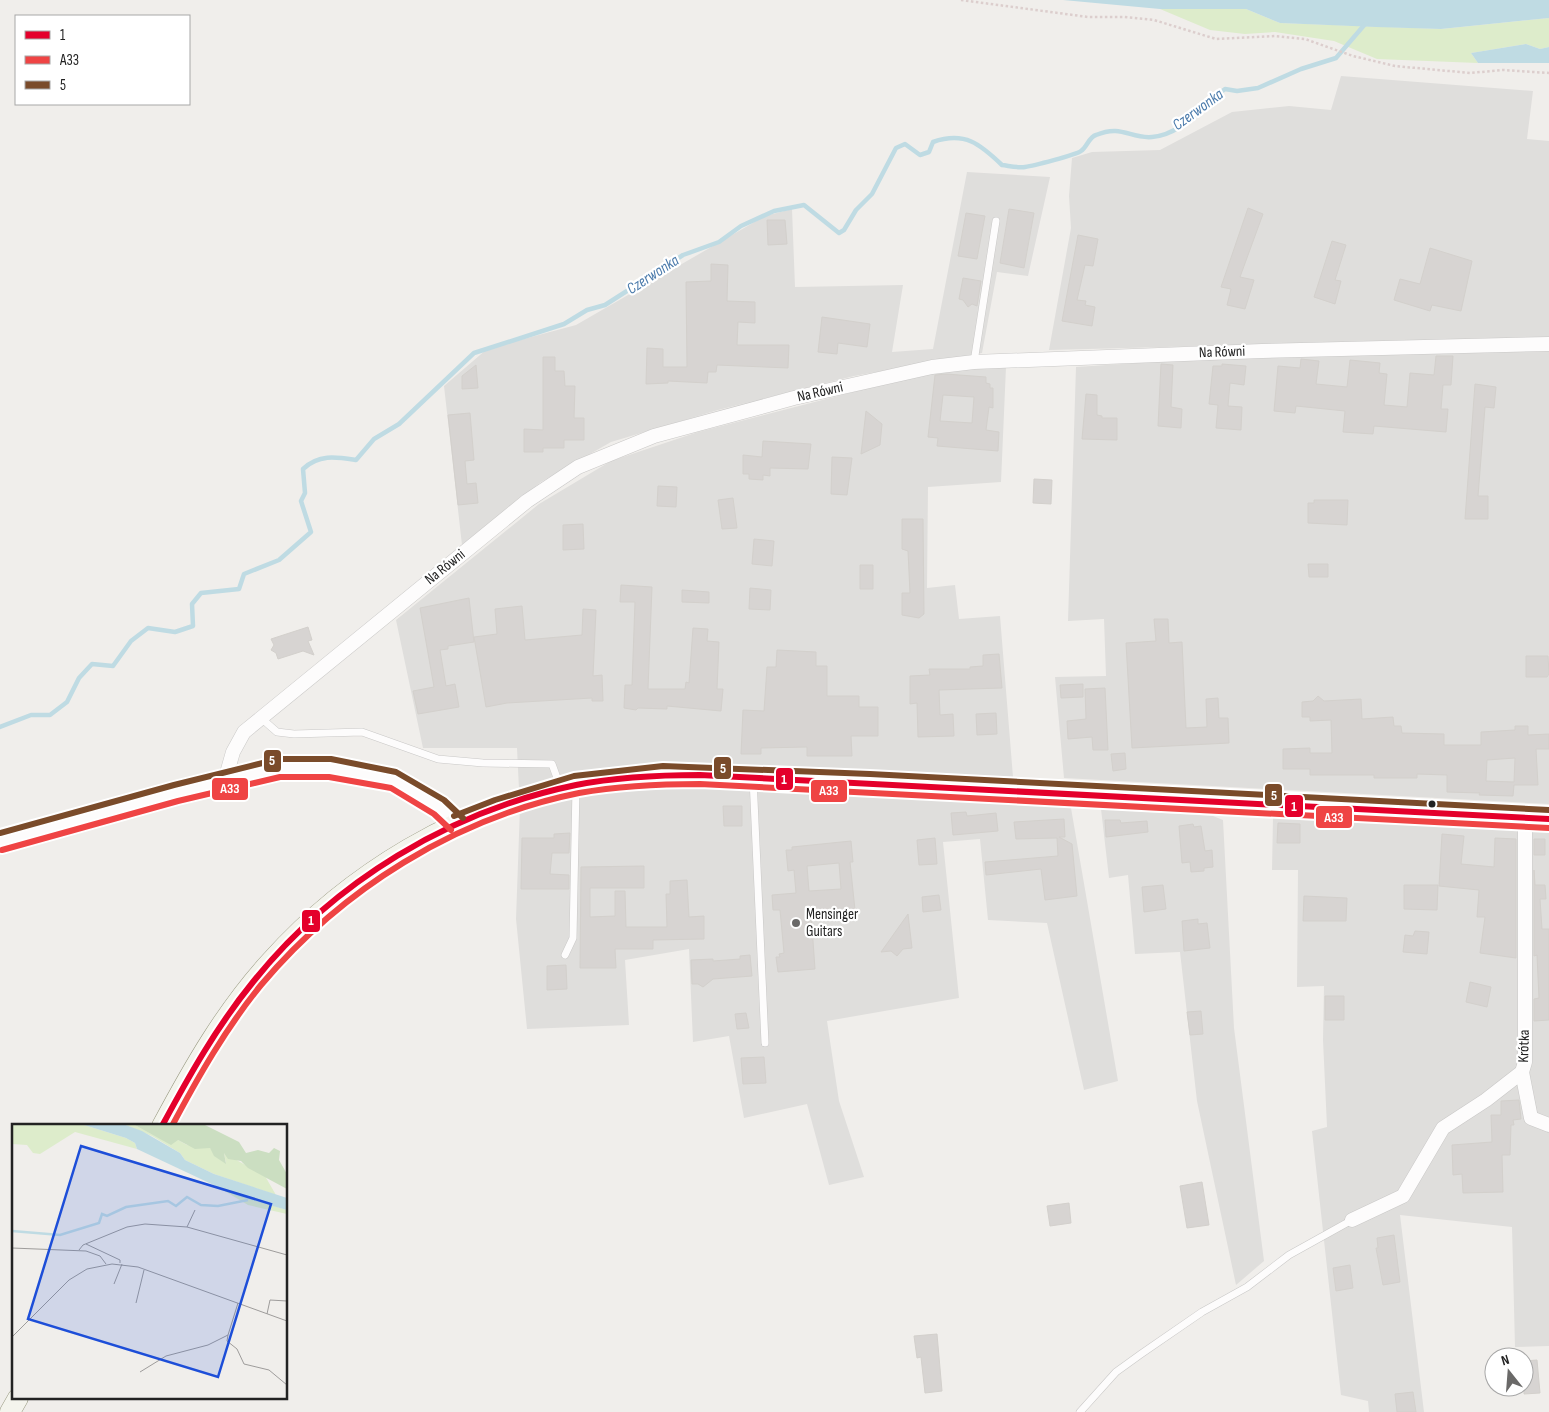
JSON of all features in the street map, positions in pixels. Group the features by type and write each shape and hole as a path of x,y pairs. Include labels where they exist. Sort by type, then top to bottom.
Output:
{"street":[{"name":"Na Równi","path":"225,780 236,745 244,732 527,501 578,467 654,436 794,398 932,366 974,362 1262,351 1549,344"},
{"path":"0,842 225,780 279,768 330,768 394,780 439,807 457,824"},
{"path":"163,1124 221,1025 268,964 296,934 329,904 402,852 457,824 497,808 568,786 663,775 753,778 1549,819"},
{"name":"Krótka","path":"1352,1220 1403,1196 1443,1128 1486,1100 1522,1072 1525,1062 1525,818"},
{"path":"1522,1072 1531,1118 1549,1124"},
{"path":"10,1412 17,1400"}],"lane":[{"path":"974,362 996,221"},
{"path":"261,718 277,732 294,734 362,732 438,759 483,763 552,764 568,786 573,938 565,955"},
{"path":"753,778 766,1043"},
{"path":"1080,1412 1116,1372 1141,1354 1202,1312 1247,1287 1289,1255 1352,1220"}],"path":[{"path":"961,0 1088,17 1124,17 1154,20 1216,39 1275,36 1305,39 1353,56 1395,66 1447,72 1470,73 1503,70 1549,73"}],"shaded area":[{"path":"1341,76 1533,91 1527,139 1549,141 1549,337 1049,350 1071,228 1069,196 1072,158 1092,152 1160,150 1232,112 1289,106 1331,110"},
{"path":"967,172 1050,177 1028,276 997,272 982,353 854,376 718,410 611,442 541,482 462,545 444,386 487,349 576,325 765,216 792,209 795,287 903,285 892,352 933,349"},
{"path":"1549,351 1549,804 1064,778 1055,677 1106,676 1104,619 1068,621 1076,367 1197,359"},
{"path":"1006,367 1001,482 928,487 927,588 955,585 959,619 1000,616 1013,777 643,765 586,772 519,789 517,748 423,748 396,620 539,504 611,461 698,432 935,371"},
{"path":"712,784 1048,803 1071,808 1118,1081 1084,1090 1047,923 988,920 980,839 943,842 959,998 827,1021 839,1101 864,1177 829,1185 807,1104 744,1118 729,1036 693,1042 689,949 625,960 629,1025 527,1029 516,919 520,807 620,787"},
{"path":"1101,809 1213,816 1223,820 1234,1028 1264,1261 1236,1285 1197,1101 1180,952 1135,954 1128,875 1109,878"},
{"path":"1273,817 1549,829 1549,1346 1515,1347 1512,1227 1400,1215 1424,1412 1369,1412 1368,1401 1341,1395 1312,1131 1327,1127 1323,1040 1324,986 1297,987 1298,870 1272,870"}],"green space":[{"path":"1160,9 1246,9 1280,23 1441,29 1549,18 1549,47 1540,49 1526,44 1471,53 1478,63 1377,59 1334,41 1275,32 1245,34 1210,30"}],"water":[{"path":"1063,0 1549,0 1549,18 1441,29 1376,27 1280,23 1246,9 1160,9"},
{"path":"1526,44 1540,49 1549,47 1549,63 1478,63 1471,53"}],"building":[{"path":"1248,208 1263,214 1240,277 1254,280 1245,309 1227,305 1231,289 1221,287"},
{"path":"1009,209 1034,213 1024,268 1000,263"},
{"path":"966,213 985,216 977,259 958,256"},
{"path":"767,220 785,220 787,244 768,245"},
{"path":"1078,235 1098,239 1093,266 1085,265 1077,300 1086,301 1085,305 1095,307 1092,326 1062,321"},
{"path":"1332,241 1346,245 1335,280 1341,281 1335,304 1314,297"},
{"path":"1430,248 1472,261 1461,311 1432,305 1430,311 1394,300 1400,279 1420,284"},
{"path":"711,264 728,265 727,301 755,302 755,323 738,322 737,345 789,345 788,368 717,365 716,372 708,372 707,383 668,381 668,383 646,384 647,348 663,349 663,367 687,367 686,282 711,281"},
{"path":"963,278 981,281 977,306 972,304 968,307 963,300 959,299"},
{"path":"822,317 870,324 867,347 838,343 837,354 818,352"},
{"path":"1436,356 1453,356 1451,385 1443,385 1441,409 1448,409 1446,432 1374,426 1373,434 1343,432 1345,411 1296,406 1295,413 1274,411 1278,366 1300,368 1301,359 1319,361 1316,384 1347,387 1350,360 1380,363 1379,373 1387,374 1384,405 1407,407 1410,373 1434,375"},
{"path":"543,357 555,357 555,371 564,371 565,386 575,386 574,418 584,418 584,440 564,440 564,448 543,448 543,452 524,452 524,429 543,430"},
{"path":"1161,364 1173,365 1171,407 1182,409 1181,428 1158,426"},
{"path":"1222,364 1246,366 1244,385 1230,383 1228,406 1242,407 1241,430 1216,428 1218,405 1209,404 1213,366 1222,366"},
{"path":"476,365 478,388 462,389 462,376"},
{"path":"935,375 986,377 986,383 990,384 990,388 993,388 993,408 989,407 986,430 999,432 998,451 937,446 938,438 928,437","holes":["943,395 974,397 972,423 940,421"]},
{"path":"1475,384 1496,387 1494,408 1485,407 1478,496 1488,496 1488,519 1465,519"},
{"path":"1086,394 1097,395 1097,415 1102,416 1102,418 1117,418 1117,440 1082,439"},
{"path":"866,411 882,424 880,445 861,454"},
{"path":"470,413 474,460 465,461 467,484 476,483 478,503 458,505 448,415"},
{"path":"763,441 811,444 808,469 770,468 770,476 763,475 763,480 749,479 749,474 743,474 743,455 762,457"},
{"path":"832,457 852,458 847,495 831,494"},
{"path":"1034,479 1052,480 1051,504 1033,503"},
{"path":"658,486 677,487 676,507 657,506"},
{"path":"733,498 737,528 722,529 718,500"},
{"path":"1314,500 1348,500 1347,525 1308,523 1308,503 1314,503"},
{"path":"902,519 923,519 924,614 919,618 902,615 902,593 910,593 908,551 902,549"},
{"path":"583,524 584,549 563,550 563,525"},
{"path":"754,539 774,541 772,566 752,564"},
{"path":"1308,564 1328,564 1328,577 1309,577"},
{"path":"860,565 873,565 873,589 860,589"},
{"path":"621,585 652,587 648,689 685,689 686,682 689,683 693,628 708,629 707,641 719,642 717,689 723,689 721,711 667,706 667,709 638,708 636,710 624,708 625,685 632,685 635,602 620,602"},
{"path":"750,588 771,590 770,610 749,609"},
{"path":"682,590 709,592 709,603 682,602"},
{"path":"469,598 474,642 448,646 448,649 440,650 446,686 455,684 459,707 418,714 413,691 434,687 420,608"},
{"path":"522,606 525,640 582,635 583,609 596,610 593,676 602,675 603,701 592,701 592,698 507,703 486,707 474,637 497,634 495,609"},
{"path":"1154,619 1168,619 1169,643 1182,642 1186,728 1207,727 1206,699 1218,698 1219,718 1228,718 1229,743 1132,748 1126,643 1156,641"},
{"path":"308,627 312,640 308,641 314,655 303,651 278,659 276,653 271,650 274,645 271,639"},
{"path":"777,650 816,652 816,666 827,666 827,696 859,696 859,707 878,707 878,736 851,736 852,756 807,756 807,747 761,748 761,754 741,754 743,710 764,711 767,667 776,667"},
{"path":"999,654 1002,688 939,690 940,715 953,714 954,736 918,737 917,703 910,704 910,676 930,675 929,669 970,669 970,667 983,666 983,655"},
{"path":"1526,656 1548,656 1549,674 1547,677 1526,677"},
{"path":"1083,684 1083,697 1061,698 1060,685"},
{"path":"1105,688 1108,750 1093,750 1092,737 1068,739 1067,721 1086,719 1085,689"},
{"path":"1318,696 1324,701 1361,699 1362,719 1393,717 1394,726 1401,726 1402,733 1444,734 1444,745 1481,745 1481,732 1515,730 1515,726 1528,726 1528,735 1549,734 1549,749 1536,749 1538,785 1514,785 1513,796 1447,792 1447,775 1417,774 1417,778 1374,778 1374,775 1310,775 1310,769 1283,769 1283,749 1310,748 1310,753 1332,753 1331,720 1310,721 1310,717 1302,717 1302,702 1313,701","holes":["1515,758 1514,782 1486,781 1487,760"]},
{"path":"996,713 997,734 977,735 976,714"},
{"path":"1125,753 1126,769 1113,771 1111,754"},
{"path":"723,806 742,806 742,826 724,826"},
{"path":"966,812 967,816 996,813 998,831 953,835 951,813"},
{"path":"1064,819 1065,837 1059,837 1072,844 1077,896 1045,900 1041,869 986,875 985,862 1058,856 1057,838 1016,839 1014,822"},
{"path":"1105,820 1120,820 1121,823 1147,821 1148,832 1106,837"},
{"path":"1278,823 1300,824 1300,843 1277,843"},
{"path":"1193,824 1194,827 1201,826 1205,851 1212,850 1213,867 1204,868 1204,871 1191,872 1190,862 1182,863 1179,826"},
{"path":"570,833 569,853 552,853 550,874 569,875 569,889 521,889 522,838 554,838 554,834"},
{"path":"1442,834 1464,836 1461,864 1494,867 1495,838 1516,839 1516,958 1480,953 1485,917 1477,917 1479,890 1439,886"},
{"path":"935,838 937,864 919,865 917,840"},
{"path":"1534,839 1545,839 1545,855 1534,855"},
{"path":"851,841 853,862 850,862 855,910 811,913 815,969 778,972 776,957 780,957 779,954 784,953 780,910 773,910 772,895 796,893 794,870 788,871 786,850 792,850 792,847","holes":["839,863 841,889 809,891 807,866"]},
{"path":"644,866 644,888 590,888 590,917 615,916 615,891 625,891 626,927 667,927 666,894 670,894 670,881 687,880 689,917 704,916 704,939 653,940 653,949 615,949 616,968 580,968 581,867"},
{"path":"1534,870 1535,885 1545,885 1546,899 1540,899 1542,929 1549,929 1549,1020 1534,1021 1534,999 1539,998 1537,955 1534,956"},
{"path":"1163,885 1166,909 1144,912 1142,887"},
{"path":"1404,885 1438,885 1437,910 1404,909"},
{"path":"939,895 941,910 923,912 922,897"},
{"path":"1304,896 1347,898 1346,921 1303,921"},
{"path":"908,914 912,948 903,949 897,956 891,951 881,952"},
{"path":"1198,919 1198,924 1207,923 1210,948 1184,951 1182,921"},
{"path":"1415,931 1429,932 1427,954 1403,952 1405,935 1413,936"},
{"path":"750,955 752,976 713,979 703,987 698,984 692,984 691,960 740,959 740,956"},
{"path":"566,965 567,989 547,990 547,966"},
{"path":"1470,982 1491,987 1487,1007 1466,1002"},
{"path":"1325,996 1344,996 1344,1020 1325,1020"},
{"path":"1201,1011 1203,1034 1190,1035 1187,1012"},
{"path":"746,1013 749,1028 737,1029 735,1014"},
{"path":"764,1057 766,1083 743,1084 741,1058"},
{"path":"1519,1100 1521,1119 1513,1120 1514,1125 1511,1125 1510,1155 1502,1155 1503,1192 1463,1193 1462,1174 1453,1175 1452,1145 1492,1142 1491,1115 1501,1115 1501,1101"},
{"path":"1202,1182 1209,1225 1187,1228 1180,1186"},
{"path":"1069,1203 1071,1223 1050,1226 1047,1206"},
{"path":"1394,1235 1400,1282 1383,1285 1376,1248 1378,1248 1377,1238"},
{"path":"1350,1265 1353,1288 1336,1291 1333,1268"},
{"path":"937,1334 942,1391 925,1393 921,1357 917,1358 914,1336"},
{"path":"1534,1360 1537,1360 1540,1393 1534,1393"},
{"path":"1413,1392 1416,1412 1397,1412 1395,1394"}],"waterway":[{"name":"Czerwonka","path":"0,727 31,715 50,715 67,702 79,678 92,664 113,666 131,641 148,628 175,632 193,626 192,604 201,593 239,589 244,574 279,560 311,532 301,501 305,493 303,469 309,464 322,459 356,460 374,439 399,424 474,353 564,324 587,310 605,305 683,255 719,242 741,226 774,211 804,205 839,233 844,230 856,210 872,194 896,148 905,144 920,155 929,152 933,142 944,139 963,139 979,146 1002,165 1022,167 1077,153 1094,136 1105,132 1119,131 1144,137 1163,135 1173,131 1192,118 1225,89 1237,91 1258,88 1301,69 1336,58 1366,23"}],"transit line":[{"name":"5","path":"0,833 174,785 279,759 331,759 396,772 444,800 463,818"},
{"name":"5","path":"454,816 495,800 574,776 663,766 870,774 1549,810"},
{"name":"1","path":"163,1124 227,1016 253,982 285,946 319,913 357,883 397,856 440,832 484,813 529,797 576,785 638,777 700,775 1549,819"},
{"name":"A33","path":"2,850 178,801 280,777 329,777 391,788 434,814 451,830"},
{"name":"A33","path":"173,1124 213,1053 248,1001 293,950 327,918 404,862 445,839 488,820 533,804 579,793 639,786 700,784 1549,828"}],"place":[{"name":"Mensinger Guitars","path":"796,923"}]}
